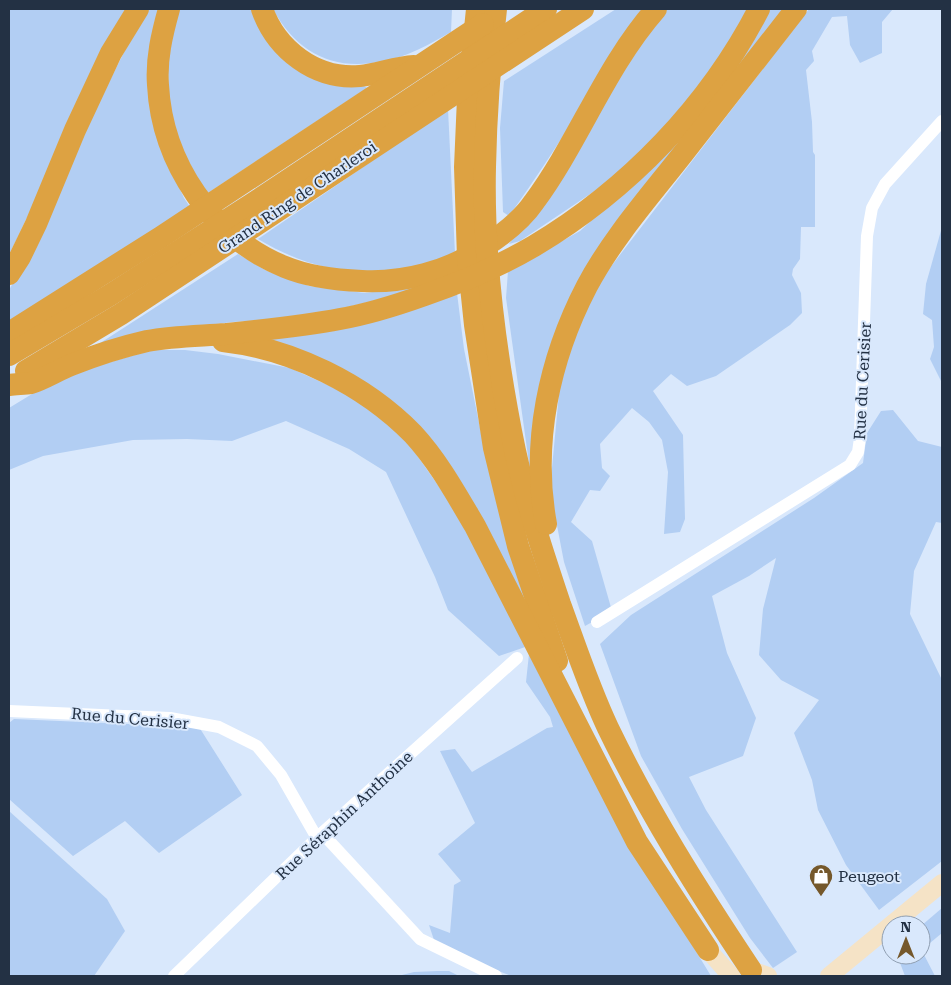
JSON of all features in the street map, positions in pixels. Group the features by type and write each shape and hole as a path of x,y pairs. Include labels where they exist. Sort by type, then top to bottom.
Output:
{"highway":[{"path":"9,274 20,257 36,224 75,130 111,53 138,9"},
{"path":"168,9 158,57 158,86 163,115 176,160 189,184 210,212 229,231 254,251 286,267 313,276 342,281 373,282 433,272 480,250 506,231 533,204 617,62 656,9"},
{"path":"262,9 272,31 294,55 310,67 332,74 358,76 406,66 422,66"},
{"path":"464,9 462,83 468,98"},
{"path":"477,9 468,98 465,176 468,258 475,325 494,448 518,546 585,737"},
{"path":"496,9 491,50 485,168 488,259 496,336 511,432 534,526 581,664 608,726 658,823 751,975"},
{"path":"9,333 161,237 506,9"},
{"name":"Grand Ring de Charleroi","path":"9,355 127,284 546,9"},
{"name":"Grand Ring de Charleroi","path":"9,383 121,314 582,9"},
{"path":"9,383 31,382 105,352 149,341 292,327 342,319 396,305 445,288 480,273 534,246 618,186 661,144 697,104 723,70 759,9"},
{"path":"549,572 551,554 544,516 541,472 542,437 545,406 550,384 559,351 572,319 587,286 610,248 796,9"},
{"path":"182,337 230,342 269,351 307,363 348,384 383,408 413,434 446,476 475,526 585,737 637,842 708,950"}],"main road":[{"path":"829,976 942,883"},
{"path":"708,950 751,975"},
{"path":"708,950 725,976"},
{"path":"814,976 859,951"}],"street":[{"name":"Rue du Cerisier","path":"597,622 850,465 858,452 860,438 867,236 872,208 885,184 942,121"},
{"name":"Rue Séraphin Anthoine","path":"174,976 320,835 517,658"},
{"name":"Rue du Cerisier","path":"9,711 170,718 219,727 257,746 281,775 320,835 420,939 496,976"}],"shaded area":[{"path":"9,9 127,9 9,255"},
{"path":"146,9 158,9 172,172 190,207 9,321 9,290 30,253 74,151"},
{"path":"176,9 253,9 261,29 367,88 208,193 190,168 170,120 167,46"},
{"path":"273,9 452,9 451,32 401,56 366,64 349,64 319,56 305,48 293,37"},
{"path":"616,9 642,9 561,140 509,216 503,212 500,128 504,81"},
{"path":"666,9 749,9 736,36 672,122 620,174 520,241 509,244 526,222 633,53"},
{"path":"769,9 789,9 600,253 532,485 506,298 508,271 580,231 655,162"},
{"path":"809,9 893,9 882,22 882,53 860,63 850,45 847,16 832,17 812,51 814,61 806,70 812,122 813,152 815,155 815,227 801,227 800,259 793,269 792,275 801,293 802,313 790,325 716,376 687,386 671,374 653,391 683,435 685,519 680,532 664,534 668,472 662,440 649,422 632,408 600,444 602,468 610,476 600,491 590,490 571,522 592,541 612,611 585,626 564,562 550,489 561,372 596,286"},
{"path":"448,109 455,254 432,263 397,271 356,272 335,269 296,258 258,239"},
{"path":"942,227 942,383 930,359 934,347 932,320 923,314 926,284"},
{"path":"238,254 267,271 309,286 365,293 417,286 411,292 305,317 233,322 159,331 91,349"},
{"path":"457,293 464,349 486,457 532,623 432,444 254,340"},
{"path":"152,350 185,350 218,354 290,368 352,396 402,434 449,501 491,571 528,646 499,656 448,610 435,577 386,472 349,449 286,421 232,441 187,439 133,440 43,456 9,470 9,408 55,380"},
{"path":"893,410 918,441 942,447 942,523 936,522 914,571 910,614 942,680 942,861 879,910 846,865 818,810 812,780 794,733 819,700 781,680 759,655 763,609 776,558 749,576 712,596 727,653 756,718 743,756 689,777 706,810 797,952 773,968 750,938 682,829 641,756 600,644 631,615 814,498 863,463 867,433 881,411"},
{"path":"529,654 609,808 711,976 511,976 486,966 434,940 429,925 450,933 454,885 461,881 438,854 475,823 440,751 455,749 472,772 547,728 553,727 550,717 526,682"},
{"path":"14,719 199,727 242,795 159,853 125,821 73,856 9,799 9,723"},
{"path":"9,811 107,899 125,931 94,976 9,976"},
{"path":"942,908 942,933 931,942 931,917"},
{"path":"901,965 929,965 935,976 905,976"},
{"path":"449,971 459,976 398,976 414,972"}],"place":[{"name":"Peugeot","path":"821,897"}]}
